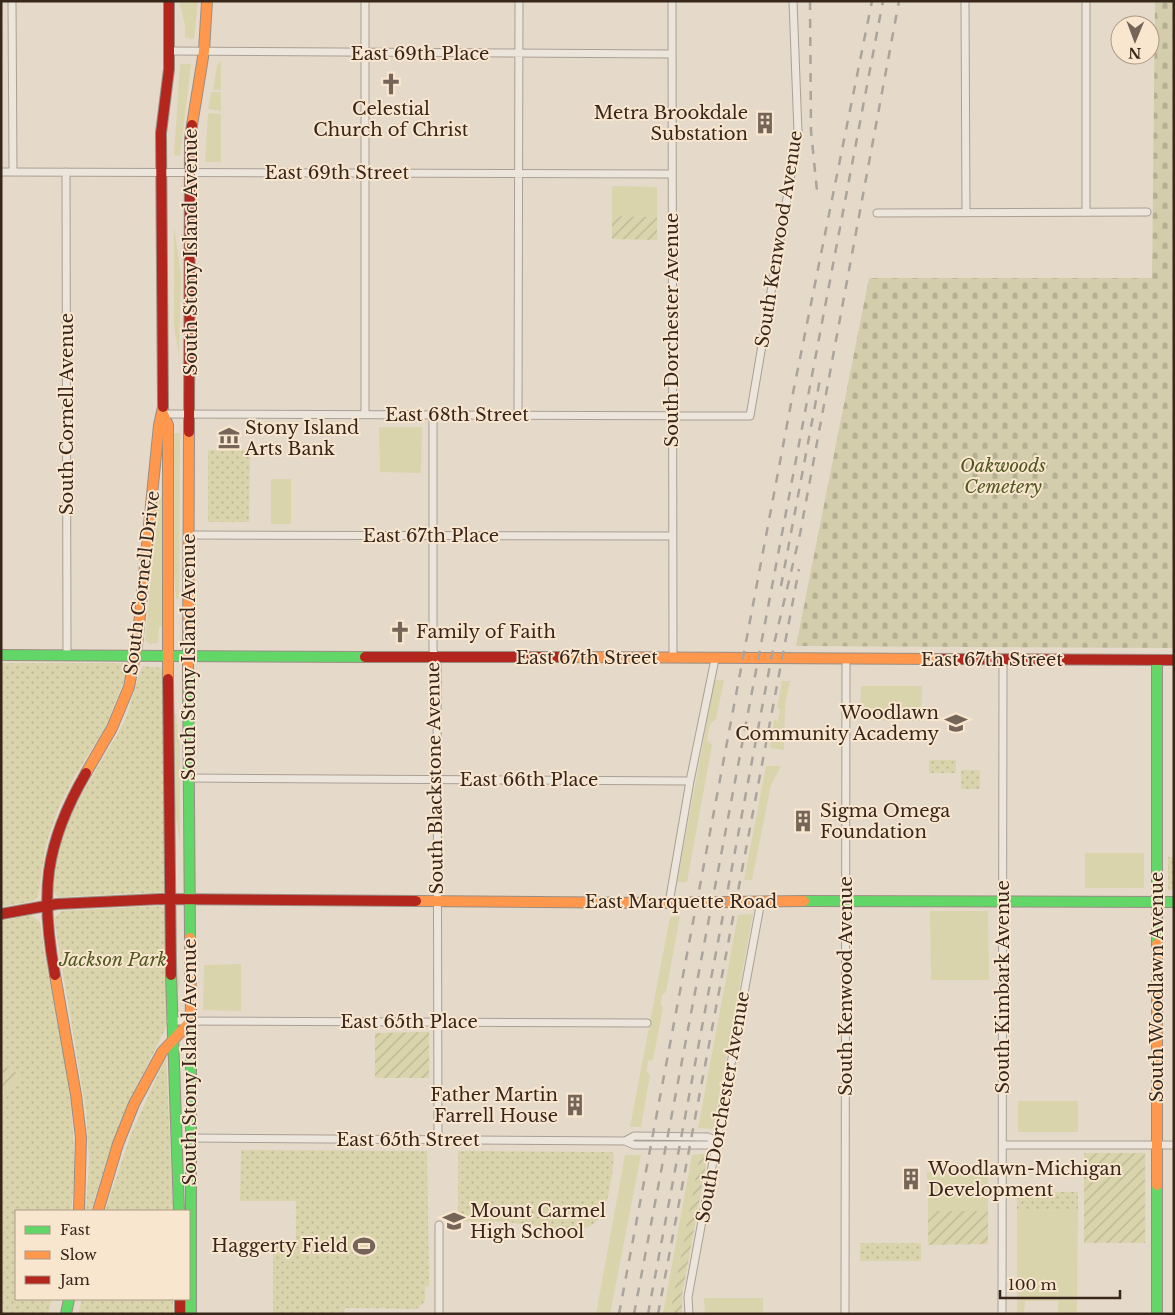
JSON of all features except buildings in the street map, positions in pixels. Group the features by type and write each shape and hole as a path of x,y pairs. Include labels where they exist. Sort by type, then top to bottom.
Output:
{"main road":[{"name":"South Stony Island Avenue","path":"169,1 169,51 161,133 161,172 163,414 168,425 172,900 171,1021 179,1210"},
{"name":"South Stony Island Avenue","path":"191,1314 188,778 190,172 192,120 204,51 207,1"},
{"name":"South Cornell Drive","path":"79,1210 80,1129 76,1095 47,931 46,905 49,865 58,828 73,791 118,716 129,687 136,656 159,425 163,414"},
{"name":"East 67th Street","path":"1,656 1174,660"},
{"name":"South Woodlawn Avenue","path":"1157,660 1157,1314"},
{"name":"East Marquette Road","path":"1,914 46,905 118,900 669,903 846,900 1174,902"},
{"path":"98,1210 118,1144 134,1104 162,1052 190,1021"},
{"path":"66,1314 69,1300"},
{"path":"180,1300 180,1314"}],"street":[{"path":"12,1 13,172"},
{"path":"365,1 365,414"},
{"path":"518,415 519,1"},
{"name":"South Dorchester Avenue","path":"672,1 673,658"},
{"name":"South Kenwood Avenue","path":"750,416 798,133 793,1"},
{"path":"965,1 966,212"},
{"path":"1086,1 1086,212"},
{"name":"East 69th Place","path":"169,51 365,54 672,54"},
{"name":"East 69th Street","path":"1,172 672,174"},
{"name":"South Cornell Avenue","path":"66,172 67,656"},
{"path":"877,212 1148,212"},
{"name":"East 68th Street","path":"163,414 750,416"},
{"name":"South Blackstone Avenue","path":"433,415 433,650 438,665 438,1141"},
{"name":"East 67th Place","path":"189,535 673,536"},
{"path":"669,903 690,780 715,659"},
{"name":"South Kenwood Avenue","path":"845,1314 846,659"},
{"name":"South Kimbark Avenue","path":"1002,1314 1003,660"},
{"name":"East 66th Place","path":"188,778 690,780"},
{"name":"South Dorchester Avenue","path":"689,1314 688,1297 761,901"},
{"name":"East 65th Place","path":"171,1021 647,1023"},
{"name":"East 65th Street","path":"191,1138 625,1141 634,1145 708,1145 717,1141"},
{"path":"1003,1145 1174,1145"},
{"path":"439,1225 439,1314"}],"green space":[{"path":"179,1 198,1 194,39 185,38 185,25"},
{"name":"Oakwoods Cemetery","path":"1155,1 1174,1 1174,648 796,646 869,278 1152,278 1154,65 1160,65 1160,15 1155,15"},
{"path":"221,61 221,90 213,90 217,65"},
{"path":"180,64 191,64 180,156 174,155"},
{"path":"211,92 221,92 221,111 208,109"},
{"path":"208,114 221,114 221,162 205,162"},
{"path":"612,186 657,187 657,217 612,216"},
{"path":"612,216 657,217 657,240 612,239"},
{"path":"174,226 181,276 179,357 174,326"},
{"path":"379,427 422,427 421,473 380,472"},
{"path":"174,433 180,433 179,598 176,599 173,560"},
{"path":"208,450 250,450 249,522 208,522"},
{"path":"271,479 291,479 291,524 271,524"},
{"path":"159,495 164,495 162,626 159,627 158,643 150,644 145,641"},
{"path":"1,663 123,663 127,668 127,673 105,728 73,779 58,809 46,844 38,897 33,901 1,907"},
{"name":"Jackson Park","path":"143,666 164,668 165,892 58,897 54,892 56,867 68,823 77,803 123,724"},
{"path":"716,680 724,680 716,719 710,724 707,740 712,745 687,882 677,882 714,684"},
{"path":"782,681 790,681 785,704 784,750 770,748 774,720 778,721 780,709 777,708"},
{"path":"861,686 922,686 921,721 860,720"},
{"path":"174,713 176,714 180,748 180,843 175,812"},
{"path":"929,760 956,760 956,773 929,773"},
{"path":"766,766 781,766 771,785 752,880 744,880"},
{"path":"961,770 980,770 980,789 961,789"},
{"path":"1085,853 1144,853 1144,888 1085,888"},
{"path":"1168,857 1174,857 1174,890 1168,890"},
{"name":"Jackson Park","path":"161,906 166,910 167,1025 130,1101 109,1153 91,1210 86,1210 89,1160 86,1111 54,918 62,911"},
{"path":"930,911 988,911 989,980 931,980"},
{"path":"753,914 713,1129 698,1128 738,915"},
{"name":"Jackson Park","path":"31,915 40,922 70,1102 74,1175 71,1210 15,1210 15,1300 52,1300 48,1314 1,1314 1,921"},
{"path":"680,916 666,992 662,995 661,1004 663,1008 653,1060 648,1061 647,1071 650,1075 641,1127 630,1127 670,917"},
{"path":"175,944 180,984 175,1000"},
{"path":"241,964 241,1011 203,1010 204,965"},
{"path":"429,1032 429,1078 375,1078 375,1033"},
{"path":"166,1057 173,1210 105,1210 131,1134"},
{"path":"1,1060 20,1076 1,1097"},
{"path":"1018,1101 1078,1101 1078,1132 1018,1132"},
{"name":"Haggerty Field","path":"241,1150 427,1151 429,1286 425,1287 425,1301 417,1309 345,1308 344,1314 273,1314 273,1241 296,1241 296,1201 240,1201"},
{"path":"458,1151 612,1152 614,1156 609,1194 598,1220 584,1228 562,1229 505,1222 458,1221"},
{"path":"1084,1153 1145,1153 1145,1243 1084,1243"},
{"path":"700,1154 670,1314 663,1314 692,1155"},
{"path":"700,1154 708,1154 682,1295 682,1314 670,1314"},
{"path":"625,1155 641,1155 610,1314 596,1314"},
{"path":"988,1171 988,1211 928,1211 927,1172"},
{"path":"1017,1192 1078,1192 1078,1210 1017,1211"},
{"path":"1078,1210 1077,1314 1058,1314 1058,1301 1025,1301 1024,1314 1017,1314 1017,1211"},
{"path":"928,1211 988,1211 988,1244 928,1245"},
{"path":"860,1243 921,1243 921,1261 860,1261"},
{"path":"704,1298 763,1298 763,1314 705,1314"},
{"path":"82,1300 173,1300 173,1314 78,1314"}],"railway":[{"path":"810,1 811,131 817,191"},
{"path":"619,1314 793,393 872,1"},
{"path":"634,1314 883,1"},
{"path":"648,1314 774,644 800,534 899,1"},
{"path":"781,586 821,374"},
{"path":"658,1314 799,569"}],"traffic: fast":[{"path":"1,655 365,657"},
{"path":"1157,660 1157,944"},
{"path":"188,667 190,938"},
{"path":"804,901 1174,902"},
{"path":"171,975 179,1210"},
{"path":"191,1021 191,1314"},
{"path":"1157,1185 1157,1314"},
{"path":"66,1314 69,1300"}],"traffic: slow":[{"path":"192,125 204,51 207,1"},
{"path":"86,773 112,728 129,687 137,645 159,425 163,407"},
{"path":"163,414 168,425 168,679"},
{"path":"188,667 189,432"},
{"path":"558,657 939,659"},
{"path":"416,901 657,903 804,901"},
{"path":"98,1210 118,1144 134,1104 162,1052 191,1021 190,938"},
{"path":"1157,944 1157,1185"},
{"path":"55,975 76,1095 81,1138 79,1210"}],"traffic: jam":[{"path":"163,407 161,133 169,69 169,1"},
{"path":"189,432 190,139 192,125"},
{"path":"365,657 558,657"},
{"path":"939,659 1174,660"},
{"path":"168,679 171,975"},
{"path":"55,975 48,919 47,894 49,871 61,824 86,773"},
{"path":"1,914 57,904 161,899 416,901"},
{"path":"180,1300 180,1314"}],"place":[{"name":"Celestial Church of Christ","path":"391,84"},
{"name":"Metra Brookdale Substation","path":"765,123"},
{"name":"Stony Island Arts Bank","path":"229,438"},
{"name":"Family of Faith","path":"400,632"},
{"name":"Woodlawn Community Academy","path":"956,723"},
{"name":"Sigma Omega Foundation","path":"803,821"},
{"name":"Father Martin Farrell House","path":"575,1105"},
{"name":"Woodlawn-Michigan Development","path":"911,1179"},
{"name":"Mount Carmel High School","path":"454,1221"},
{"name":"Haggerty Field","path":"364,1246"}]}
